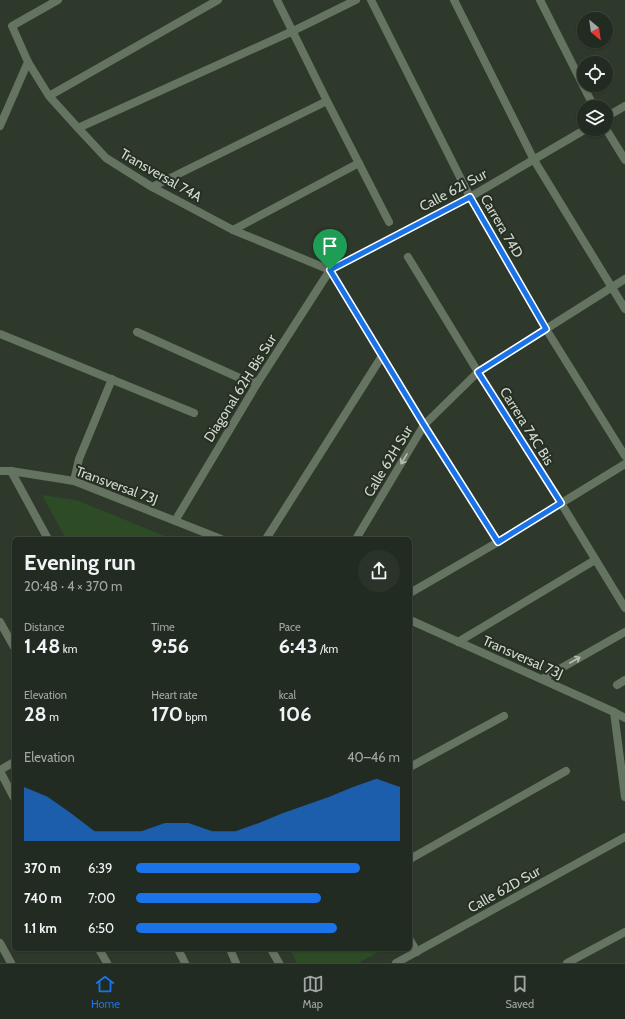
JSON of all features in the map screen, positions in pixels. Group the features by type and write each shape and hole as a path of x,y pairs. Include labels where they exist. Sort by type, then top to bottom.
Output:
{"street":[{"name":"Transversal 74A","path":"58,0 12,26 28,62 49,96 106,158 152,187 233,230 330,270"},
{"path":"49,96 218,0"},
{"path":"277,0 389,222"},
{"path":"78,128 293,31 356,0"},
{"name":"Carrera 74D","path":"371,0 470,197 546,329 625,456"},
{"path":"454,0 534,160 625,309"},
{"path":"540,0 590,100"},
{"path":"0,126 28,62"},
{"path":"152,187 327,101"},
{"path":"613,113 625,106"},
{"name":"Calle 62I Sur","path":"330,270 470,197 577,134"},
{"path":"610,136 625,160"},
{"path":"233,230 359,163"},
{"name":"Carrera 74C Bis","path":"408,257 625,608"},
{"path":"330,270 424,425 498,542"},
{"name":"Diagonal 62H Bis Sur","path":"175,521 258,382 330,270"},
{"name":"Calle 62H Sur","path":"357,537 424,425 478,372 625,279"},
{"path":"137,332 242,379 258,382"},
{"path":"0,334 194,413"},
{"path":"267,537 382,356"},
{"path":"74,481 79,459 112,379"},
{"path":"412,592 498,542 625,464"},
{"path":"11,470 47,537"},
{"name":"Transversal 73J","path":"0,471 11,470 74,481 216,537"},
{"path":"458,642 595,560"},
{"name":"Transversal 73J","path":"412,621 625,718"},
{"path":"0,622 12,643"},
{"path":"542,679 625,632"},
{"path":"617,685 625,680"},
{"path":"614,712 625,797"},
{"path":"412,767 504,716"},
{"path":"12,763 0,770 12,794"},
{"path":"412,858 566,771"},
{"name":"Calle 62D Sur","path":"396,963 625,837"},
{"path":"567,963 625,932"},
{"path":"0,943 11,963"},
{"path":"412,943 417,952"},
{"path":"100,951 107,963"},
{"path":"179,951 185,963"},
{"path":"231,951 236,963"},
{"path":"272,951 279,963"}],"green space":[{"path":"42,495 76,500 167,537 65,537"},
{"path":"291,951 380,951 358,963 297,963"}],"route":[{"path":"470,197 546,329 478,372 561,503 498,542 424,425 330,270 470,197"}]}
